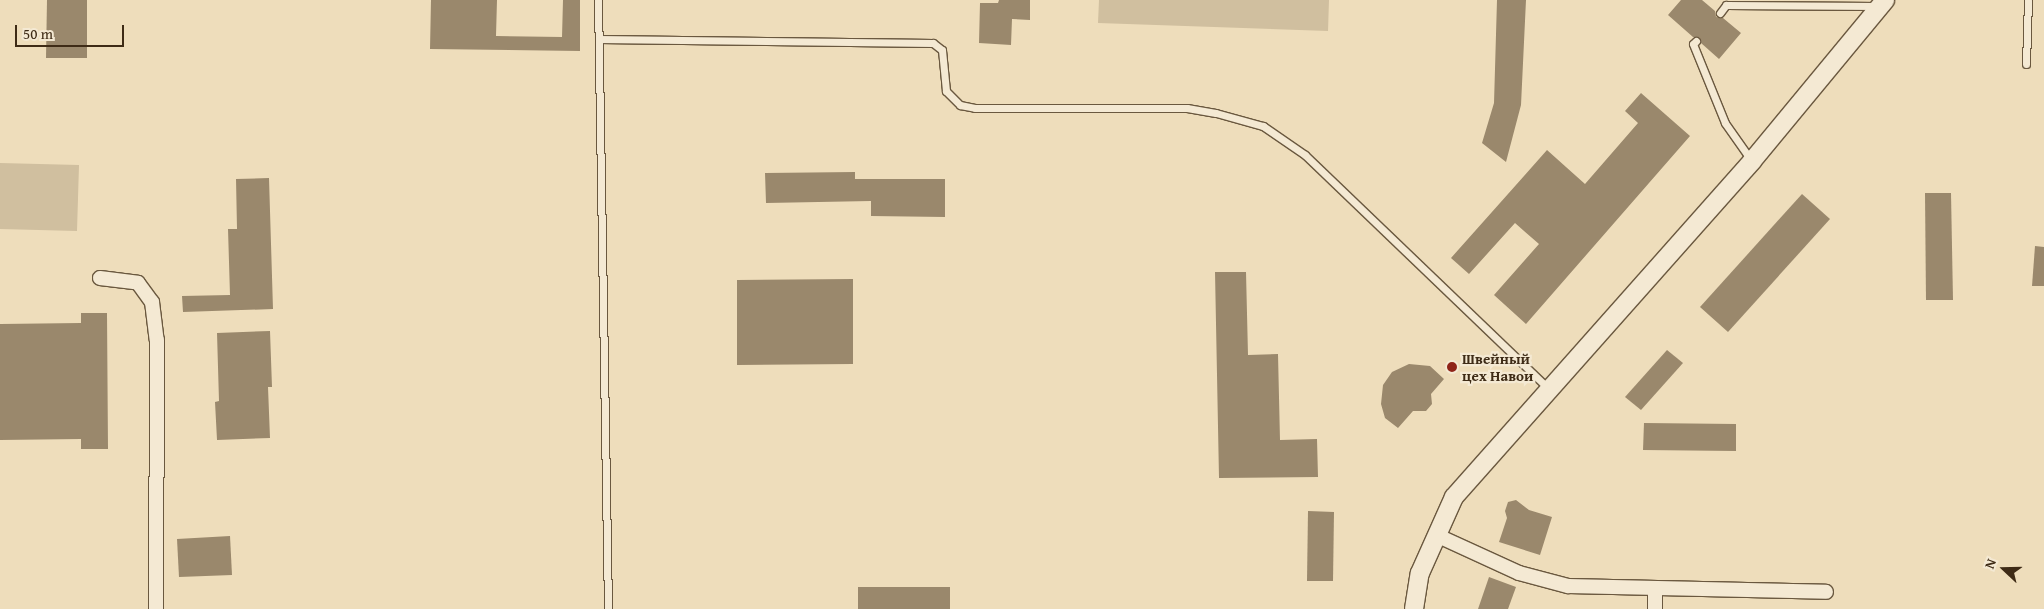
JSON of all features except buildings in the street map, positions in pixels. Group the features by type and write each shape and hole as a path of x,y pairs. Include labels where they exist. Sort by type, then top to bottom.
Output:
{"street":[{"path":"1414,609 1420,573 1454,497 1752,161 1884,3"},
{"path":"100,278 138,283 152,302 157,340 156,609"},
{"path":"1436,535 1519,573 1568,586 1826,592"},
{"path":"1655,588 1655,609"}],"lane":[{"path":"598,0 608,609"},
{"path":"2026,64 2028,0"},
{"path":"1720,13 1726,5 1884,3"},
{"path":"599,39 933,43 942,50 946,91 960,105 975,108 1187,108 1216,113 1263,126 1305,155 1549,389"},
{"path":"1696,41 1693,44 1725,123 1752,161"}],"shaded area":[{"path":"1099,0 1329,0 1328,31 1098,23"},
{"path":"0,163 79,165 77,231 0,229"}],"place":[{"name":"Швейный цех Навои","path":"1452,367"}]}
